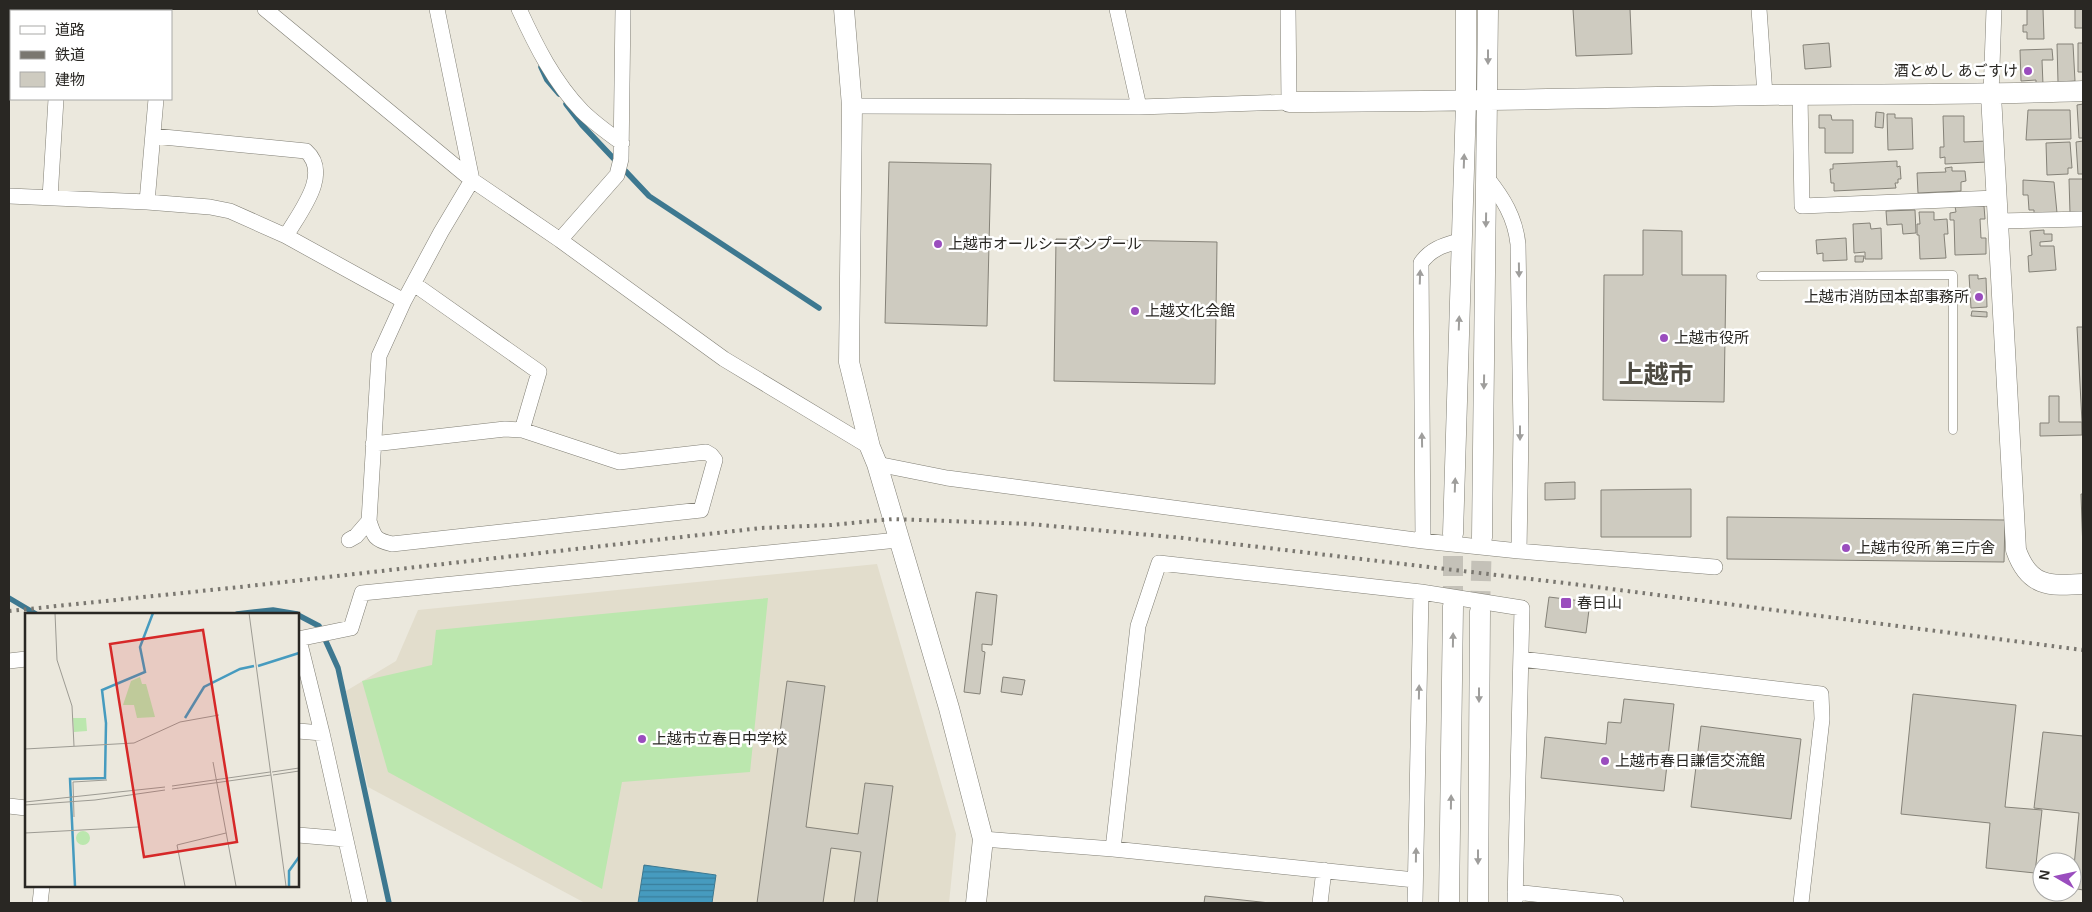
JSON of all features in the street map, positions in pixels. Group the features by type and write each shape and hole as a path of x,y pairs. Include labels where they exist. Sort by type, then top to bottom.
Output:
{"street":[{"path":"265,9 472,180 560,240 724,359 874,456 947,478 1423,541 1519,552 1715,567"},
{"path":"373,444 505,429 522,430 619,462 706,452 715,460 701,510 392,544 379,541 374,536 369,521 373,444 378,356 404,301 441,232 472,180 437,9"},
{"path":"519,9 552,74 583,112 622,143"},
{"path":"560,240 617,175 622,159 623,9"},
{"path":"844,9 852,106 850,362 898,540 949,708 983,838 976,903"},
{"path":"1116,9 1139,106"},
{"path":"1288,9 1289,102"},
{"path":"1454,534 1466,102 1466,9"},
{"path":"1482,538 1489,101 1488,9"},
{"path":"1759,9 1765,95"},
{"path":"1994,9 1991,94 2016,550 2021,564 2028,575 2056,586 2083,584"},
{"path":"852,106 1139,106 1289,102 1466,102 1765,95 1991,94 2083,91"},
{"path":"1800,95 1802,206 1996,198"},
{"path":"50,198 56,100"},
{"path":"147,202 156,100"},
{"path":"153,136 306,151 313,157 317,169 313,189 286,236"},
{"path":"1487,178 1502,197 1516,226 1518,244 1519,552"},
{"path":"9,196 147,202 210,207 230,211 286,236 404,301"},
{"path":"1998,221 2083,219"},
{"path":"1423,541 1421,263 1427,254 1436,248 1462,240"},
{"path":"414,284 539,372 522,430"},
{"path":"349,540 356,536 369,521"},
{"path":"299,639 351,628 362,594 898,540"},
{"path":"1113,849 1138,626 1160,563 1421,592 1522,608 1515,898 1616,903"},
{"path":"1415,903 1421,592"},
{"path":"1450,903 1454,606"},
{"path":"1478,903 1480,611"},
{"path":"299,643 322,733 360,903"},
{"path":"9,661 25,659"},
{"path":"1521,660 1820,694 1822,719 1801,903"},
{"path":"299,731 322,733"},
{"path":"9,806 25,808"},
{"path":"299,835 345,839"},
{"path":"983,838 1113,849 1416,880"},
{"path":"1320,903 1324,870"},
{"path":"40,903 42,887"}],"lane":[{"path":"1761,276 1953,275 1954,430"}],"shaded area":[{"name":"上越市立春日中学校","path":"877,564 956,834 949,903 585,903 368,787 346,691 396,661 418,610"}],"green space":[{"path":"768,598 750,772 622,782 602,889 388,772 362,681 432,665 436,630"}],"water":[{"path":"644,865 716,875 712,903 638,903"}],"building":[{"path":"1573,9 1630,9 1632,54 1576,56"},
{"path":"2027,9 2043,9 2044,39 2027,39 2027,32 2023,32 2023,25 2027,25"},
{"path":"2075,9 2083,9 2083,28 2075,28"},
{"path":"1829,43 1831,67 1805,69 1803,45"},
{"path":"2078,43 2083,43 2083,72 2078,72"},
{"path":"2057,44 2073,44 2075,81 2058,82"},
{"path":"2052,49 2053,60 2042,60 2043,85 2036,85 2036,80 2021,81 2020,50"},
{"path":"2083,104 2083,138 2079,138 2077,105"},
{"path":"2028,110 2070,110 2071,139 2026,140"},
{"path":"1876,112 1884,113 1883,128 1875,127"},
{"path":"1887,114 1895,114 1895,118 1912,118 1913,149 1888,150"},
{"path":"1819,115 1831,115 1832,120 1853,120 1853,153 1825,153 1825,128 1819,128"},
{"path":"1943,116 1964,116 1964,142 1987,141 1988,162 1945,164 1945,157 1940,158 1940,147 1944,147"},
{"path":"2083,141 2083,174 2078,174 2076,142"},
{"path":"2070,142 2072,168 2068,168 2068,174 2047,175 2046,143"},
{"path":"1897,161 1897,167 1900,166 1901,179 1898,179 1898,183 1895,183 1896,188 1834,191 1834,183 1831,183 1830,169 1833,169 1833,164"},
{"name":"上越市オールシーズンプール","path":"889,162 991,164 987,326 885,323"},
{"path":"1952,167 1952,171 1965,171 1966,181 1961,182 1961,191 1918,193 1917,173 1946,172 1945,168"},
{"path":"2069,179 2083,179 2083,212 2070,213"},
{"path":"2023,180 2054,182 2057,213 2034,214 2034,210 2029,210 2028,195 2023,195"},
{"path":"1955,206 1984,206 1985,219 1980,219 1981,238 1986,238 1986,254 1955,255 1954,220 1950,220 1950,213 1956,212"},
{"path":"1915,210 1916,233 1903,234 1902,224 1887,225 1886,211"},
{"path":"1919,212 1934,212 1934,220 1947,219 1948,234 1944,234 1946,258 1920,259 1919,235 1917,235 1917,224 1920,224"},
{"path":"1870,223 1871,229 1881,228 1882,259 1865,259 1865,252 1854,253 1853,224"},
{"name":"上越市役所","path":"1643,230 1682,231 1682,275 1726,275 1724,402 1603,400 1604,275 1643,275"},
{"path":"2044,230 2044,234 2052,234 2052,241 2040,242 2040,246 2054,246 2056,270 2029,272 2028,256 2032,255 2030,231"},
{"path":"1846,238 1847,260 1823,261 1823,253 1817,254 1816,240"},
{"name":"上越文化会館","path":"1056,239 1217,242 1215,384 1054,381"},
{"path":"1855,256 1864,256 1863,262 1855,262"},
{"path":"1969,275 1978,275 1978,279 1986,278 1987,307 1971,308"},
{"path":"1972,311 1987,312 1987,317 1971,316"},
{"path":"2077,327 2083,327 2083,450 2082,422"},
{"path":"2049,396 2059,396 2059,422 2082,422 2082,435 2040,436 2040,423 2049,423"},
{"path":"1575,482 1575,499 1545,500 1545,483"},
{"path":"1691,489 1691,537 1601,537 1601,490"},
{"path":"2081,494 2083,494 2083,551"},
{"path":"1727,517 2005,520 2004,562 1727,559"},
{"path":"976,592 997,595 992,645 982,644 982,651 985,652 980,694 964,692"},
{"name":"春日山","path":"1549,597 1590,602 1586,633 1545,627"},
{"path":"1003,677 1025,680 1022,695 1001,692"},
{"path":"787,681 825,686 806,827 858,834 865,783 893,786 877,903 854,903 861,852 831,848 823,903 757,903"},
{"path":"1913,694 2016,705 2005,807 2042,810 2037,852 2032,852 2032,873 1986,868 1990,823 1901,814"},
{"name":"上越市春日謙信交流館","path":"1624,699 1674,704 1664,791 1541,778 1545,737 1606,744 1608,722 1621,723"},
{"path":"1701,726 1801,739 1791,819 1691,807"},
{"path":"2043,732 2083,736 2083,890 2082,852 2075,852 2079,813 2034,808"},
{"path":"1205,896 1270,903 1204,903"}],"waterway":[{"path":"541,67 547,80 559,94"},
{"path":"566,104 582,125 649,196 819,308"},
{"path":"9,598 34,613"},
{"path":"246,613 273,610 291,613"},
{"path":"299,616 319,626 338,668 389,903"}],"tunnel":[{"path":"1453,534 1453,606"},
{"path":"1480,611 1482,538"}],"railway":[{"path":"9,611 761,528 831,525 893,519 1030,524 1183,538 1573,584 2083,650"}],"place":[{"name":"酒とめし あごすけ","path":"2028,71"},
{"name":"上越市オールシーズンプール","path":"938,244"},
{"name":"上越市消防団本部事務所","path":"1979,297"},
{"name":"上越文化会館","path":"1135,311"},
{"name":"上越市役所","path":"1664,338"},
{"name":"上越市役所 第三庁舎","path":"1846,548"},
{"name":"春日山","path":"1566,603"},
{"name":"上越市立春日中学校","path":"642,739"},
{"name":"上越市春日謙信交流館","path":"1605,761"}],"district":[{"name":"上越市","path":"1656,374"}]}
